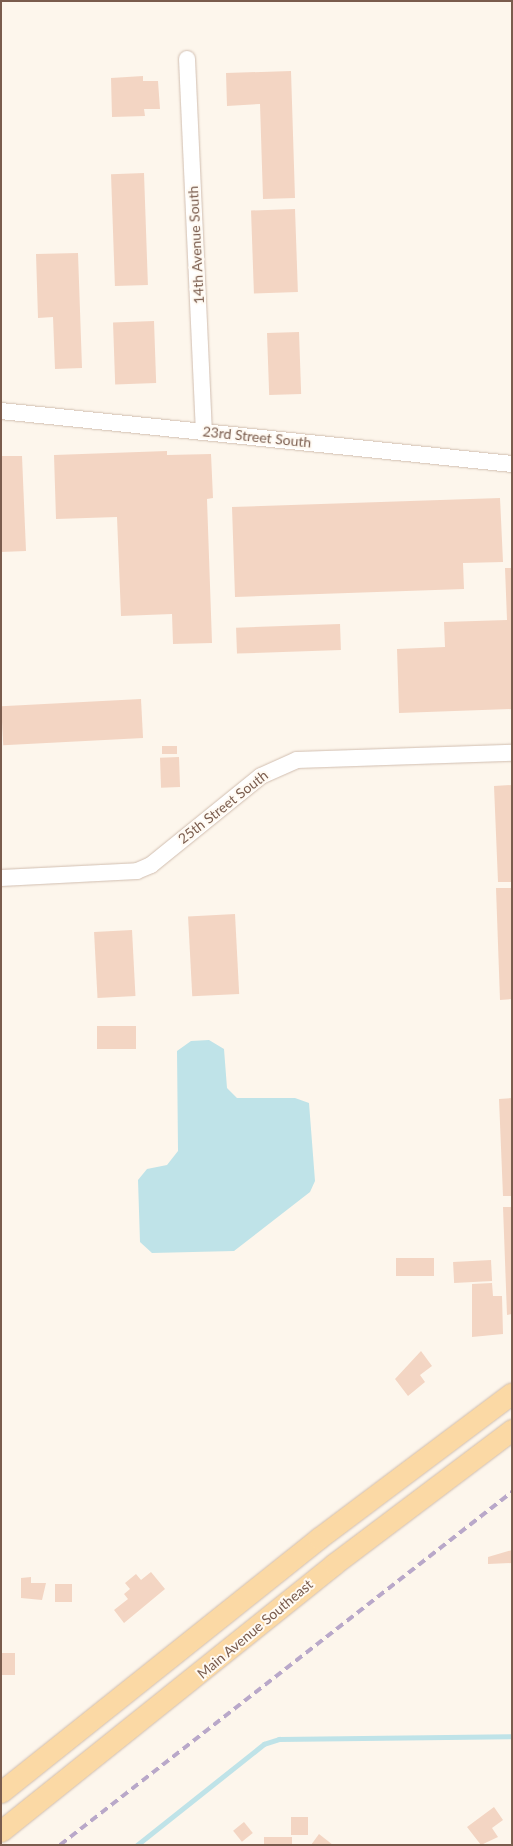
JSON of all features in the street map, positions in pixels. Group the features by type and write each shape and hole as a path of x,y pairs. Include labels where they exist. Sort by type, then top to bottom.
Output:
{"main road":[{"name":"Main Avenue Southeast","path":"1,1792 320,1538 512,1393"},
{"name":"Main Avenue Southeast","path":"4,1825 334,1564 512,1430"}],"street":[{"name":"14th Avenue South","path":"188,59 204,431"},
{"name":"23rd Street South","path":"1,411 512,464"},
{"name":"25th Street South","path":"1,878 123,873 142,869 261,776 297,760 512,753"}],"water":[{"path":"209,1040 224,1049 227,1088 237,1098 295,1098 309,1103 315,1181 310,1192 234,1251 152,1253 140,1242 138,1180 147,1169 167,1165 178,1151 177,1051 191,1041"}],"building":[{"path":"291,71 295,198 263,199 260,104 227,106 226,73"},
{"path":"143,76 143,81 158,81 160,109 144,109 145,116 112,117 111,78"},
{"path":"144,173 148,285 115,286 111,174"},
{"path":"295,209 298,292 254,293 251,211"},
{"path":"78,253 82,368 55,369 53,317 38,318 36,254"},
{"path":"154,321 156,383 115,384 113,322"},
{"path":"299,332 301,394 269,395 267,333"},
{"path":"167,451 167,455 211,454 213,498 207,499 212,643 173,644 172,614 121,616 117,517 56,519 54,455"},
{"path":"1,456 22,456 26,551 1,552"},
{"path":"500,498 503,562 463,563 464,589 235,597 232,507"},
{"path":"505,568 512,568 512,709 399,713 397,649 445,647 444,622 507,620"},
{"path":"340,624 341,650 237,654 236,628"},
{"path":"141,699 143,738 3,745 1,706"},
{"path":"162,746 177,746 177,754 162,754"},
{"path":"179,757 180,787 161,788 160,758"},
{"path":"512,785 512,882 498,882 494,786"},
{"path":"496,888 512,888 512,999 500,1000"},
{"path":"235,914 239,994 192,996 188,916"},
{"path":"132,930 135,996 98,998 94,932"},
{"path":"97,1026 136,1026 136,1049 97,1049"},
{"path":"512,1098 512,1196 503,1196 499,1099"},
{"path":"503,1207 512,1207 512,1314 507,1315"},
{"path":"396,1258 434,1258 434,1276 396,1276"},
{"path":"491,1260 492,1281 454,1283 453,1262"},
{"path":"492,1283 493,1296 502,1296 503,1334 472,1337 472,1284"},
{"path":"421,1351 432,1366 420,1375 425,1382 408,1396 395,1379"},
{"path":"512,1550 512,1563 488,1564 488,1557"},
{"path":"151,1572 165,1589 124,1623 114,1610 128,1599 124,1594 130,1589 125,1583 136,1574 141,1580"},
{"path":"31,1577 31,1583 46,1583 42,1600 21,1598 21,1578"},
{"path":"55,1584 72,1584 72,1602 55,1602"},
{"path":"1,1653 15,1653 15,1675 1,1675"},
{"path":"494,1807 503,1820 492,1828 498,1837 481,1845 467,1827"},
{"path":"291,1817 308,1817 308,1835 291,1835"},
{"path":"244,1822 253,1833 242,1842 233,1831"},
{"path":"319,1834 333,1845 311,1845"},
{"path":"264,1837 292,1837 292,1845 264,1845"}],"waterway":[{"path":"137,1845 264,1744 279,1739 512,1736"}],"railway":[{"path":"60,1845 512,1492"}]}
